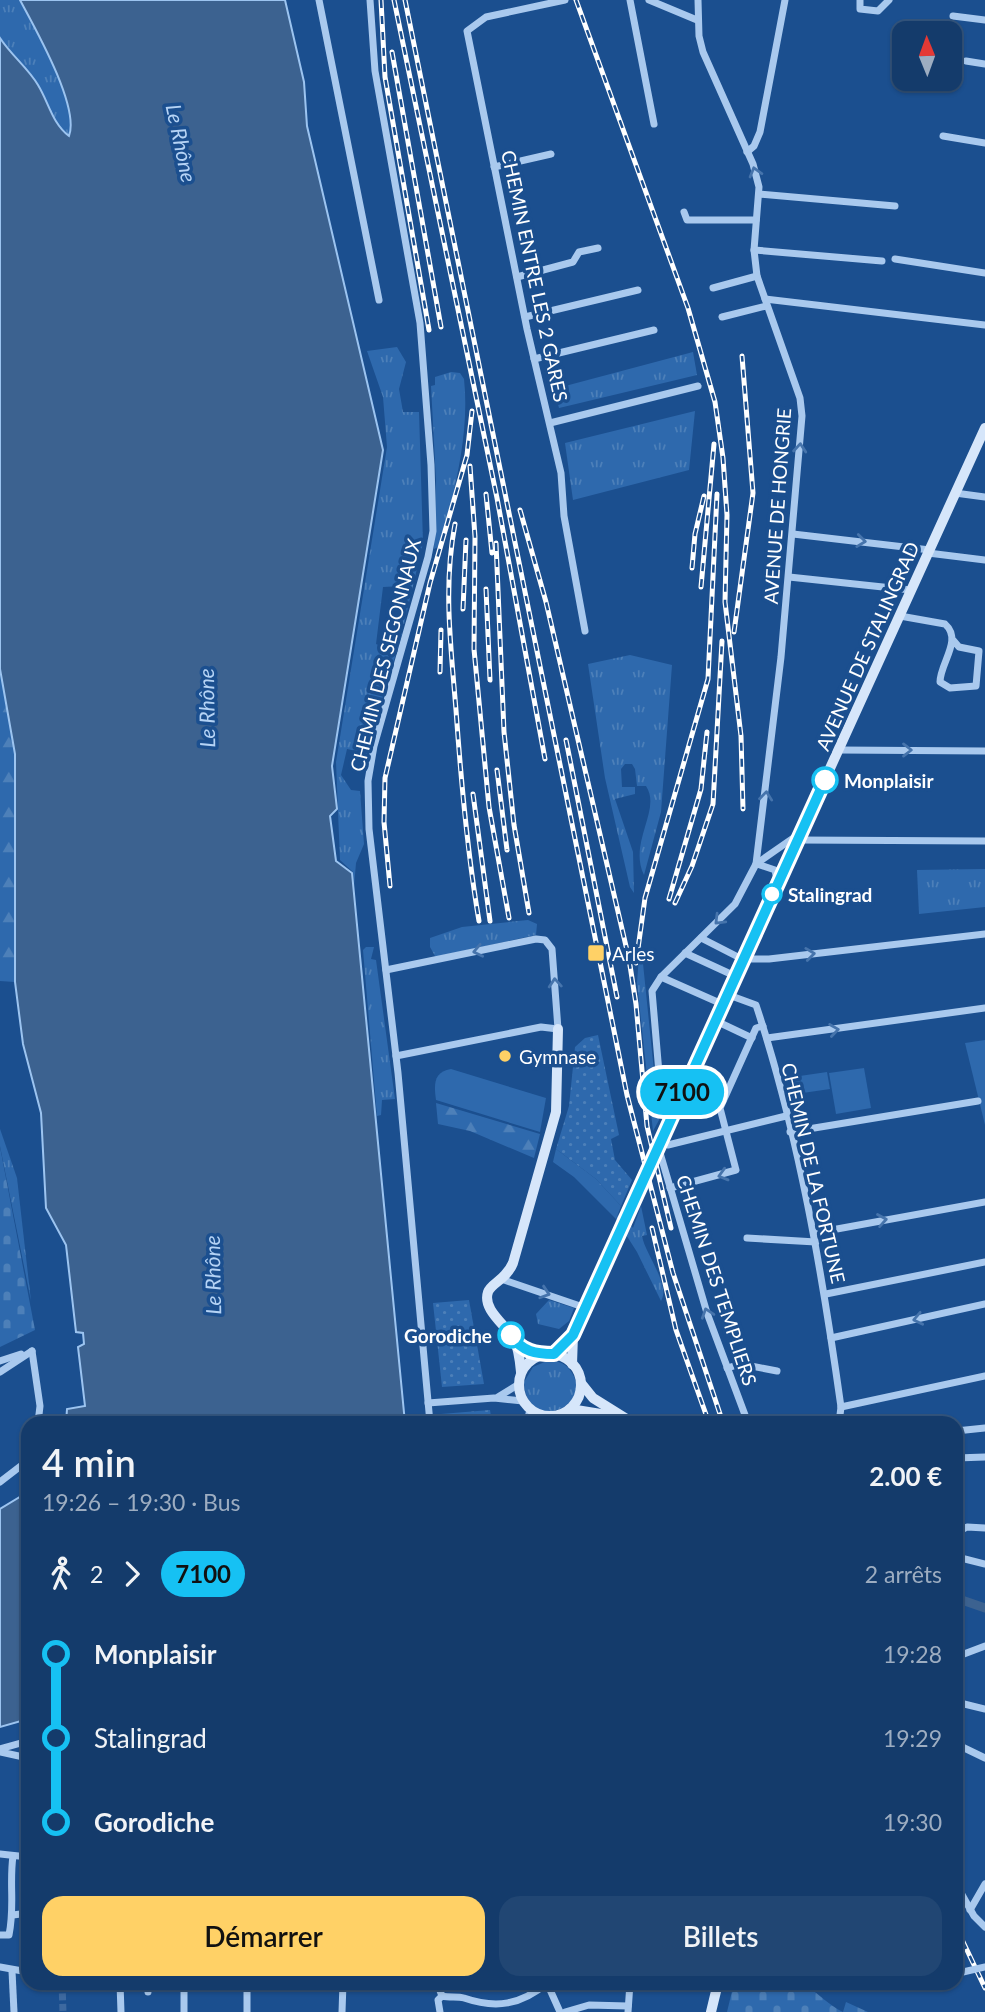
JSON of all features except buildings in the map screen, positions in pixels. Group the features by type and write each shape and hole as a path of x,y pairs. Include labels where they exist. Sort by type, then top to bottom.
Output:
{"main road":[{"name":"AVENUE DE STALINGRAD","path":"659,1143 985,428"},
{"path":"540,1356 515,1342 488,1306 488,1291 504,1280 513,1263 556,1112 558,1028"},
{"path":"521,1372 529,1362 540,1356 554,1354 573,1335 639,1189"},
{"path":"573,1335 572,1364 581,1383 593,1398 620,1416"},
{"path":"515,1342 521,1372 519,1384 526,1405 535,1416"},
{"path":"554,1354 572,1364"},
{"path":"570,1409 579,1397 581,1383"},
{"path":"551,1416 570,1409 598,1411 613,1416"},
{"path":"711,2012 716,1990"}],"street":[{"path":"320,0 379,300"},
{"name":"CHEMIN DES SEGONNAUX","path":"370,0 375,71 420,323 433,531 402,652 374,746 368,781 369,829 396,1056 429,1416"},
{"name":"CHEMIN ENTRE LES 2 GARES","path":"565,0 530,4 486,17 467,31 525,317 550,423 585,631"},
{"path":"630,0 654,124"},
{"path":"649,0 698,20"},
{"name":"AVENUE DE HONGRIE","path":"668,1121 662,1108 651,1000 654,985 661,977 735,904 757,864 802,432 800,398 757,276 754,250 759,194 747,152 704,52 698,20 698,0"},
{"path":"747,152 754,146 760,132 785,0"},
{"path":"860,0 860,9 878,11 889,0"},
{"path":"953,16 985,20"},
{"path":"966,61 985,64"},
{"path":"943,136 985,143"},
{"path":"494,167 551,154"},
{"path":"759,194 895,206"},
{"path":"684,212 687,220 757,220"},
{"path":"517,277 573,262 579,252 598,248"},
{"path":"754,250 881,261"},
{"path":"895,259 985,273"},
{"path":"713,288 757,276"},
{"path":"525,317 638,290"},
{"path":"722,317 765,303 985,325"},
{"path":"534,359 654,330"},
{"path":"550,423 698,386"},
{"path":"955,493 985,497"},
{"path":"793,534 985,560"},
{"path":"789,577 911,590"},
{"path":"900,616 946,624 959,647 979,651 976,687 950,688 940,682 953,640"},
{"path":"839,750 985,751"},
{"path":"757,864 799,836 985,841"},
{"path":"757,864 775,870 777,884"},
{"path":"701,938 742,959 769,959 985,934"},
{"path":"386,970 545,940 552,949 558,1028 541,1027 396,1056"},
{"path":"685,953 735,976"},
{"path":"661,977 724,999"},
{"name":"CHEMIN DE LA FORTUNE","path":"724,999 756,1005 763,1026 816,1242 826,1294 841,1407 840,1416"},
{"path":"766,1038 985,1008"},
{"path":"714,1020 752,1038"},
{"path":"670,1188 736,1170 720,1108 756,1028 763,1026"},
{"path":"790,1132 978,1101"},
{"path":"659,1143 668,1145 786,1116"},
{"name":"CHEMIN DES TEMPLIERS","path":"659,1143 707,1313 745,1416"},
{"path":"814,1233 985,1202"},
{"path":"747,1238 816,1242"},
{"path":"826,1294 985,1262"},
{"path":"504,1280 586,1308"},
{"path":"831,1338 985,1304"},
{"path":"0,1361 32,1351"},
{"path":"0,1372 32,1351"},
{"path":"32,1351 40,1406 39,1416"},
{"path":"727,1368 741,1364 777,1371"},
{"path":"841,1407 985,1376"},
{"path":"494,1398 519,1384"},
{"path":"428,1403 494,1398 526,1405 527,1416"},
{"path":"963,1430 985,1428"},
{"path":"963,1458 985,1457"},
{"path":"0,1482 21,1466"},
{"path":"963,1529 985,1528"},
{"path":"963,1558 985,1564"},
{"path":"963,1654 985,1646"},
{"path":"963,1704 985,1709"},
{"path":"0,1751 21,1744"},
{"path":"963,1747 985,1758"},
{"path":"0,1751 21,1756"},
{"path":"0,1854 21,1857"},
{"path":"0,1935 9,1935 13,1915 13,1856"},
{"path":"970,1910 985,1884"},
{"path":"963,1897 985,1927"},
{"path":"13,1915 21,1914"},
{"path":"0,1967 21,1972"},
{"path":"963,1971 985,1967"},
{"path":"12,1971 14,2012"},
{"path":"120,1990 121,2012"},
{"path":"184,1990 184,2012"},
{"path":"247,1990 247,2012"},
{"path":"342,2012 343,1990"},
{"path":"440,1990 442,1996"},
{"path":"442,1996 508,2008 537,1990"},
{"path":"551,1990 562,2012 589,2005 628,2009 629,1990"},
{"path":"440,2012 439,2000 442,1996"}],"green space":[{"path":"0,0 20,0 45,48 68,106 69,137 59,128 37,83 13,58 0,38"},
{"path":"397,347 406,362 399,389 403,412 419,412 423,543 404,624 398,622 402,586 383,587 376,644 390,650 395,631 402,634 368,745 365,771 361,770 361,752 347,749 341,775 351,790 360,791 364,844 356,863 354,886 353,872 340,860 336,762 387,447 383,397 367,351"},
{"path":"693,352 697,375 559,408 554,389"},
{"path":"451,372 460,373 464,379 463,442 440,546 434,549 436,480 431,386 435,385 435,377"},
{"path":"695,411 689,470 573,500 565,443"},
{"path":"630,655 672,665 661,812 644,875 640,851 650,795 646,786 637,786 632,764 625,764 621,769 622,787 635,787 635,794 615,799 633,852 634,893 630,887 605,778 588,664"},
{"path":"0,669 15,754 15,982 0,981"},
{"path":"985,869 985,907 919,914 917,870"},
{"path":"642,919 641,944 659,1120 653,1131 637,983"},
{"path":"528,920 537,924 536,935 439,956 435,956 430,947 430,938 462,927"},
{"path":"366,947 374,947 371,959 376,960 395,1099 382,1100 381,1115 377,1116 363,950"},
{"path":"598,1035 619,1135 611,1139 615,1160 632,1180 621,1206 596,1179 556,1149 569,1106 575,1047 585,1038"},
{"path":"985,1040 985,1125 965,1043"},
{"path":"864,1068 871,1108 836,1114 829,1073"},
{"path":"451,1069 546,1098 540,1132 436,1100 436,1080 441,1073"},
{"path":"827,1072 830,1089 789,1095 786,1078"},
{"path":"436,1103 540,1134 534,1158 470,1131 438,1124"},
{"path":"0,1129 17,1178 31,1301 0,1146"},
{"path":"0,1147 35,1330 0,1347"},
{"path":"556,1149 596,1179 621,1206 616,1219 574,1177 553,1162"},
{"path":"641,1206 647,1235 642,1236 663,1287 661,1301 637,1252 616,1219 620,1212 633,1228"},
{"path":"469,1300 484,1384 442,1387 433,1303"},
{"path":"549,1300 574,1308 569,1321 559,1329 538,1324 536,1314"},
{"path":"549,1360 568,1367 576,1386 574,1396 567,1405 546,1411 535,1407 528,1398 524,1382 533,1367"},
{"path":"490,1410 491,1416 441,1416"},
{"path":"732,1990 812,1990 843,2012 727,2012"},
{"path":"846,2002 868,2012 843,2012"}],"water":[{"name":"Le Rhône","path":"20,0 285,0 304,82 307,126 383,450 332,766 337,809 330,816 336,861 352,873 404,1416 66,1416 67,1409 85,1406 78,1347 84,1344 83,1333 76,1332 66,1245 46,1208 41,1113 23,1044 15,982 15,754 0,669 0,38 34,79 55,119 69,136 71,123 62,88"},
{"path":"21,1496 21,1721 0,1727 0,1509"}],"waterway":[{"path":"963,1600 985,1608"}],"tunnel":[{"path":"639,1189 658,1146"},
{"path":"62,1990 63,2012"}],"railway":[{"path":"381,0 385,77 429,330"},
{"path":"394,0 497,498 545,759"},
{"path":"405,0 627,1095 673,1273 721,1416"},
{"path":"576,0 688,308 715,402 727,515 725,602 741,736 743,809"},
{"path":"392,52 441,327"},
{"path":"734,632 753,493 742,356"},
{"path":"390,886 384,822 385,778 430,583 467,455 472,411"},
{"path":"701,587 714,444"},
{"path":"470,466 475,537 474,649 489,807 509,918"},
{"path":"486,494 492,553"},
{"path":"636,963 645,898 708,679 717,494"},
{"path":"692,568 695,534 704,496"},
{"path":"520,510 546,602 629,959 636,1004 647,1126 671,1228"},
{"path":"455,524 449,571 450,640 465,816 479,921"},
{"path":"463,609 466,540"},
{"path":"496,543 504,732 514,825 529,913"},
{"path":"486,589 490,680"},
{"path":"440,672 441,630"},
{"path":"675,903 692,866 713,804 722,641"},
{"path":"669,899 701,789 707,732"},
{"path":"566,740 617,997"},
{"path":"497,770 507,850"},
{"path":"473,794 490,921"},
{"path":"652,1228 676,1330 707,1416"},
{"path":"963,1942 985,1988"}],"bus line":[{"name":"7100","path":"511,1335 515,1342 540,1356 554,1354 573,1335 825,780"}],"place":[{"name":"Monplaisir","path":"825,780"},
{"name":"Stalingrad","path":"772,894"},
{"name":"Arles","path":"596,953"},
{"name":"Gymnase","path":"505,1056"},
{"name":"Gorodiche","path":"511,1335"}]}
